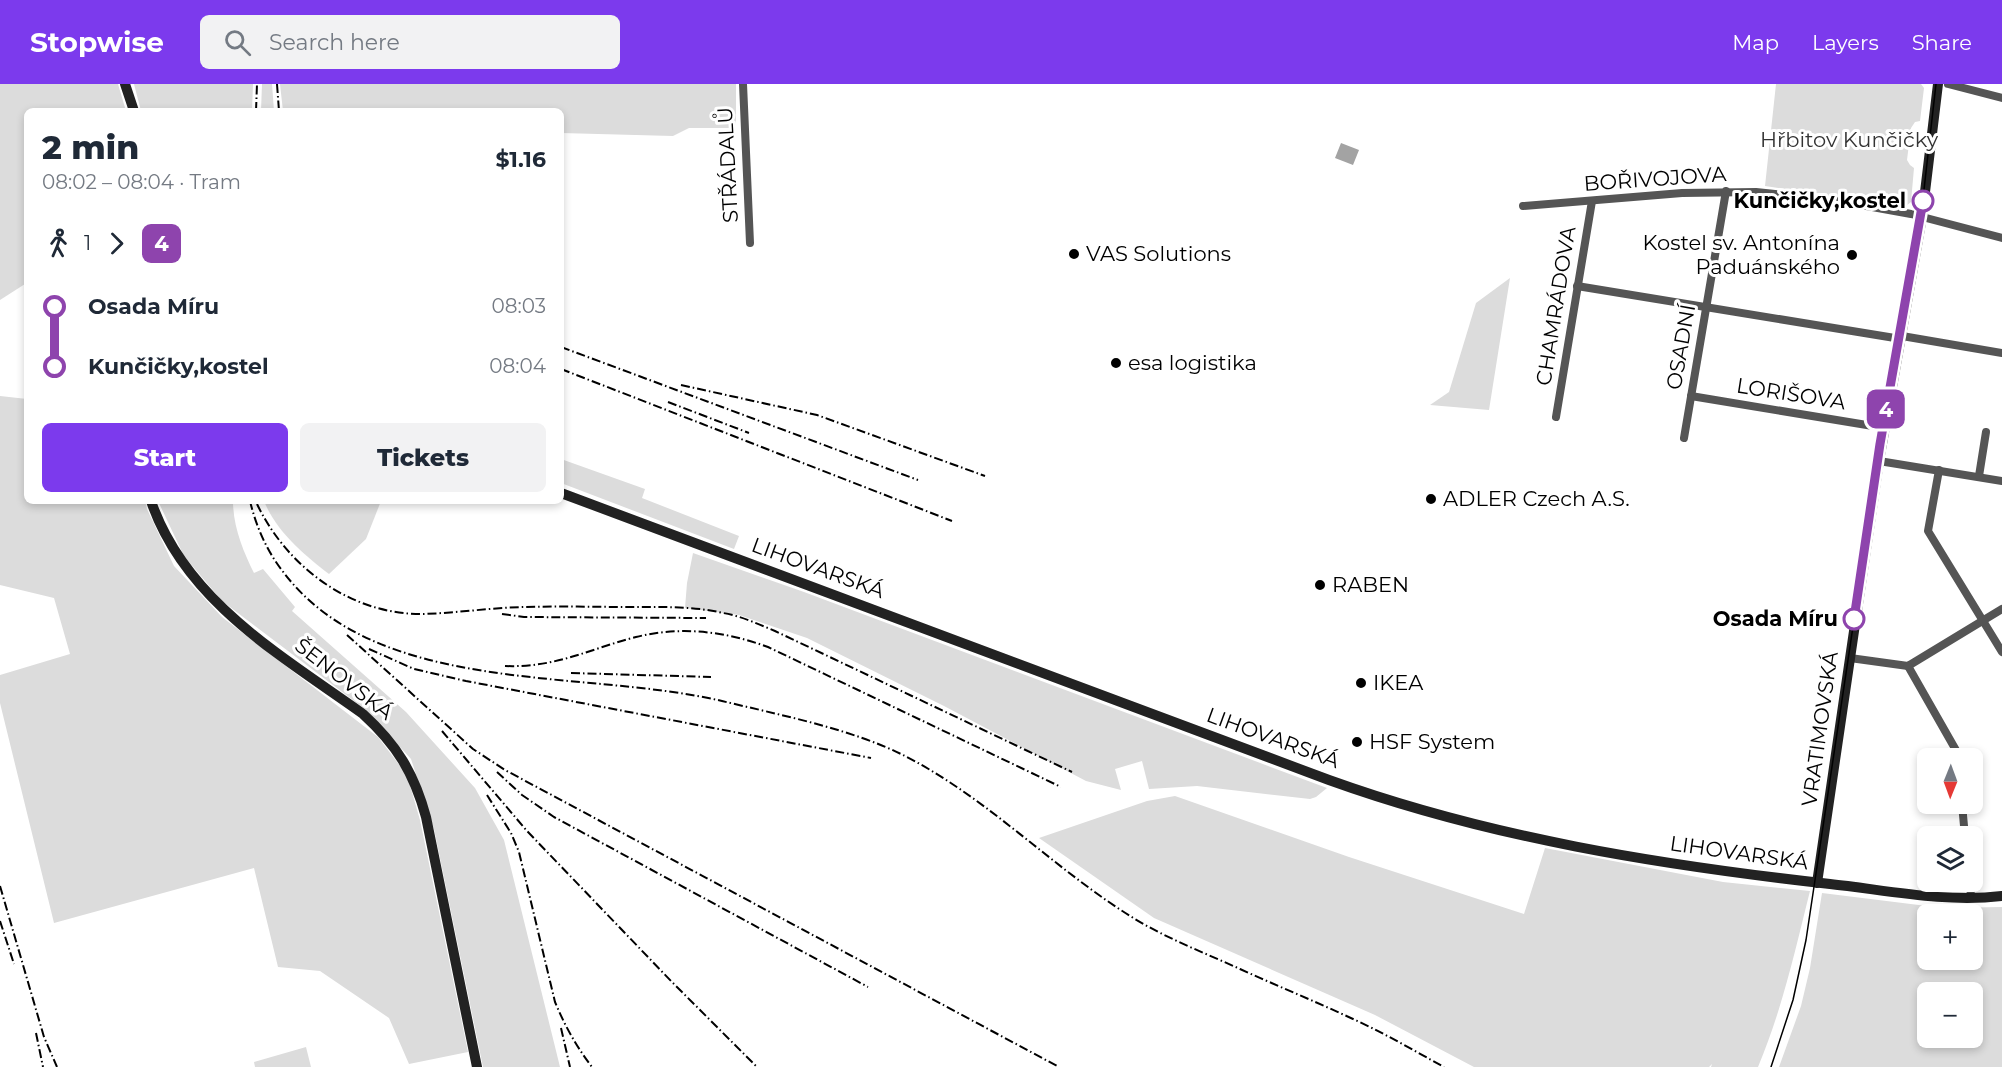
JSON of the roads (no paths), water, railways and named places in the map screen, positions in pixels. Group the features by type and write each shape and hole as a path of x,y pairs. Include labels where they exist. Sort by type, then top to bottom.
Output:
{"street":[{"path":"125,84 133,108"},
{"name":"STŘÁDALŮ","path":"743,84 750,243"},
{"name":"VRATIMOVSKÁ","path":"1817,883 1879,461 1922,217 1938,84"},
{"path":"1947,84 2002,98"},
{"name":"BOŘIVOJOVA","path":"1523,206 1726,191 1839,201 1922,217 2002,238"},
{"name":"OSADNÍ","path":"1684,438 1726,191"},
{"name":"CHAMRÁDOVA","path":"1556,417 1592,201"},
{"path":"1577,286 2002,353"},
{"name":"LORIŠOVA","path":"1691,396 1885,428"},
{"path":"1979,476 1986,432"},
{"path":"1879,461 2002,481"},
{"path":"1939,471 1928,531 2002,652"},
{"name":"LIHOVARSKÁ","path":"564,494 1317,776 1403,806 1474,825 1720,872 1971,898 2002,896"},
{"name":"ŠENOVSKÁ","path":"152,504 170,545 192,576 219,607 363,714 383,733 404,760 419,791 426,817 477,1067"},
{"path":"1850,658 1908,666 2002,609"},
{"path":"1908,666 1955,748"},
{"path":"1971,892 1971,898"}],"tram line":[{"path":"1771,1067 1793,1000 1806,940 1878,460 1921,216 1936,84"},
{"name":"4","path":"1854,619 1880,444 1923,201"}],"railway":[{"path":"256,108 257,84"},
{"path":"277,84 279,108"},
{"path":"564,348 918,480"},
{"path":"564,370 952,521"},
{"path":"681,385 817,415 985,476"},
{"path":"668,402 749,433"},
{"path":"251,504 262,537 281,569 321,610 370,639 425,659 484,671 667,691 722,701 839,730 884,746 936,773 994,814 1077,879 1135,919 1187,945 1356,1020 1444,1067"},
{"path":"257,504 285,548 304,567 324,583 371,606 396,612 423,614 564,607 678,607 730,614 775,631 1072,772"},
{"path":"502,614 524,617 706,618"},
{"path":"505,666 556,661 653,634 686,631 735,637 768,647 1061,787"},
{"path":"347,635 473,749 505,770 1059,1067"},
{"path":"369,649 414,669 466,681 871,758"},
{"path":"571,673 711,677"},
{"path":"442,731 527,831 757,1067"},
{"path":"497,772 522,795 554,817 868,987"},
{"path":"487,795 511,833 519,852 555,1002 571,1036 592,1067"},
{"path":"0,886 44,1037 57,1067"},
{"path":"0,921 14,964"},
{"path":"561,1028 570,1067"},
{"path":"36,1033 43,1067"}],"place":[{"name":"Kunčičky,kostel","path":"1923,201"},
{"name":"VAS Solutions","path":"1074,254"},
{"name":"Kostel sv. Antonína Paduánského","path":"1852,255"},
{"name":"esa logistika","path":"1116,363"},
{"name":"ADLER Czech A.S.","path":"1431,499"},
{"name":"RABEN","path":"1320,585"},
{"name":"Osada Míru","path":"1854,619"},
{"name":"IKEA","path":"1361,683"},
{"name":"HSF System","path":"1357,742"}],"park label":[{"name":"Hřbitov Kunčičky","path":"1849,140"}]}
